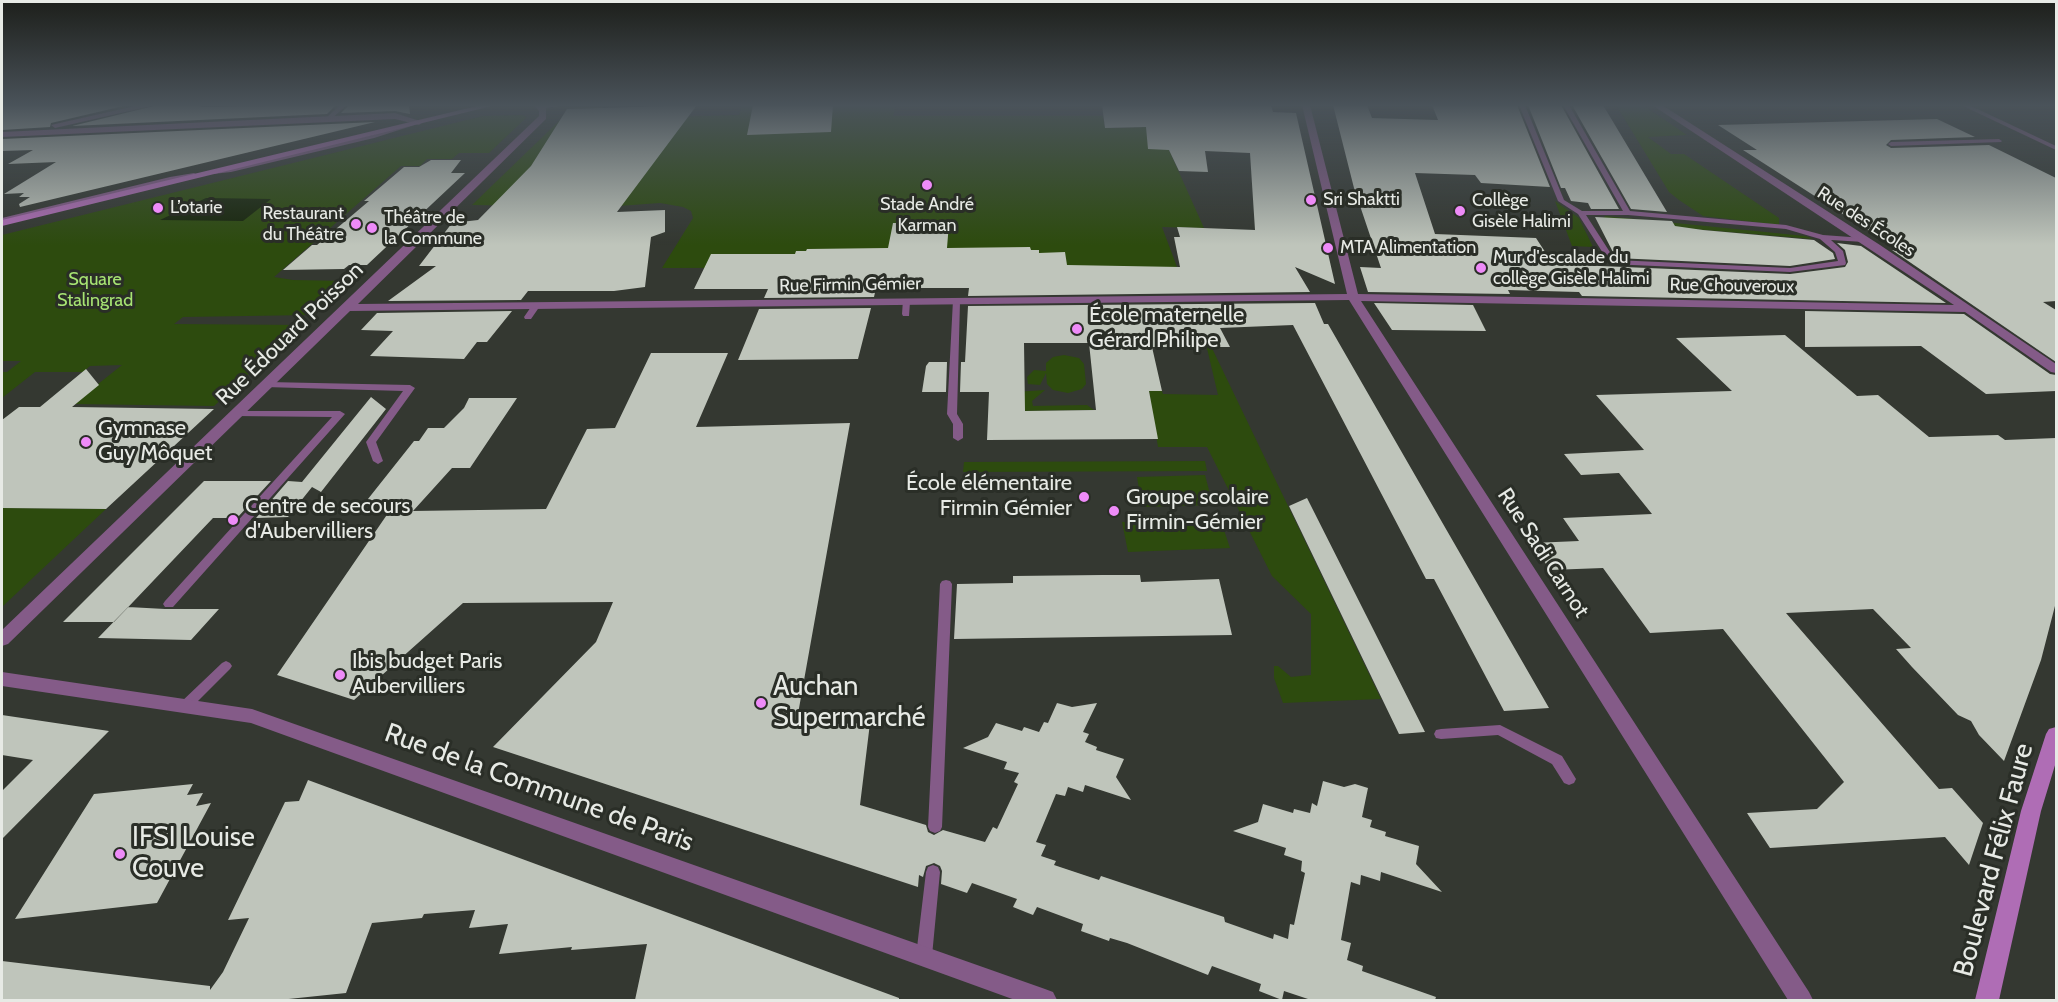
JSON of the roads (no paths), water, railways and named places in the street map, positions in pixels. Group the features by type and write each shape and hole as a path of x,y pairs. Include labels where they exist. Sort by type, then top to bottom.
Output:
{"main road":[{"path":"2,221 296,152"},
{"name":"Boulevard Félix Faure","path":"1987,1000 2031,811 2056,734"}],"street":[{"name":"Rue Édouard Poisson","path":"2,640 508,152"},
{"name":"Rue Sadi Carnot","path":"1318,152 1353,297 1801,1000"},
{"name":"Rue des Écoles","path":"1728,152 2056,369"},
{"name":"Rue Firmin Gémier","path":"348,308 536,306 906,308 956,302 1353,297"},
{"name":"Rue Chouveroux","path":"1353,297 1965,309"},
{"name":"Rue de la Commune de Paris","path":"2,679 252,716 1045,1000"}],"lane":[{"path":"1541,152 1561,201 1581,213 1613,262 1790,270 1842,263 1839,251 1823,237"},
{"path":"1593,152 1628,213"},
{"path":"1581,213 1628,213 1786,228 1823,237 1864,240"},
{"path":"956,302 952,414 958,424 958,438"},
{"path":"528,317 536,306"},
{"path":"268,384 410,388 371,442 378,461"},
{"path":"169,604 340,414 237,414"},
{"path":"935,827 945,584"},
{"path":"185,706 226,666"},
{"path":"1441,734 1500,730 1557,760 1569,779"},
{"path":"924,956 933,873"}],"place":[{"name":"Stade André Karman","path":"927,185"},
{"name":"Sri Shaktti","path":"1311,200"},
{"name":"L’otarie","path":"158,208"},
{"name":"Collège Gisèle Halimi","path":"1460,211"},
{"name":"Restaurant du Théâtre","path":"356,224"},
{"name":"Théâtre de la Commune","path":"372,228"},
{"name":"MTA Alimentation","path":"1328,248"},
{"name":"Mur d'escalade du collège Gisèle Halimi","path":"1481,268"},
{"name":"École maternelle Gérard Philipe","path":"1077,329"},
{"name":"Gymnase Guy Môquet","path":"86,442"},
{"name":"École élémentaire Firmin Gémier","path":"1084,497"},
{"name":"Groupe scolaire Firmin-Gémier","path":"1114,511"},
{"name":"Centre de secours d'Aubervilliers","path":"233,520"},
{"name":"Ibis budget Paris Aubervilliers","path":"340,675"},
{"name":"Auchan Supermarché","path":"761,703"},
{"name":"IFSI Louise Couve","path":"120,854"}],"park label":[{"name":"Square Stalingrad","path":"95,290"}]}
